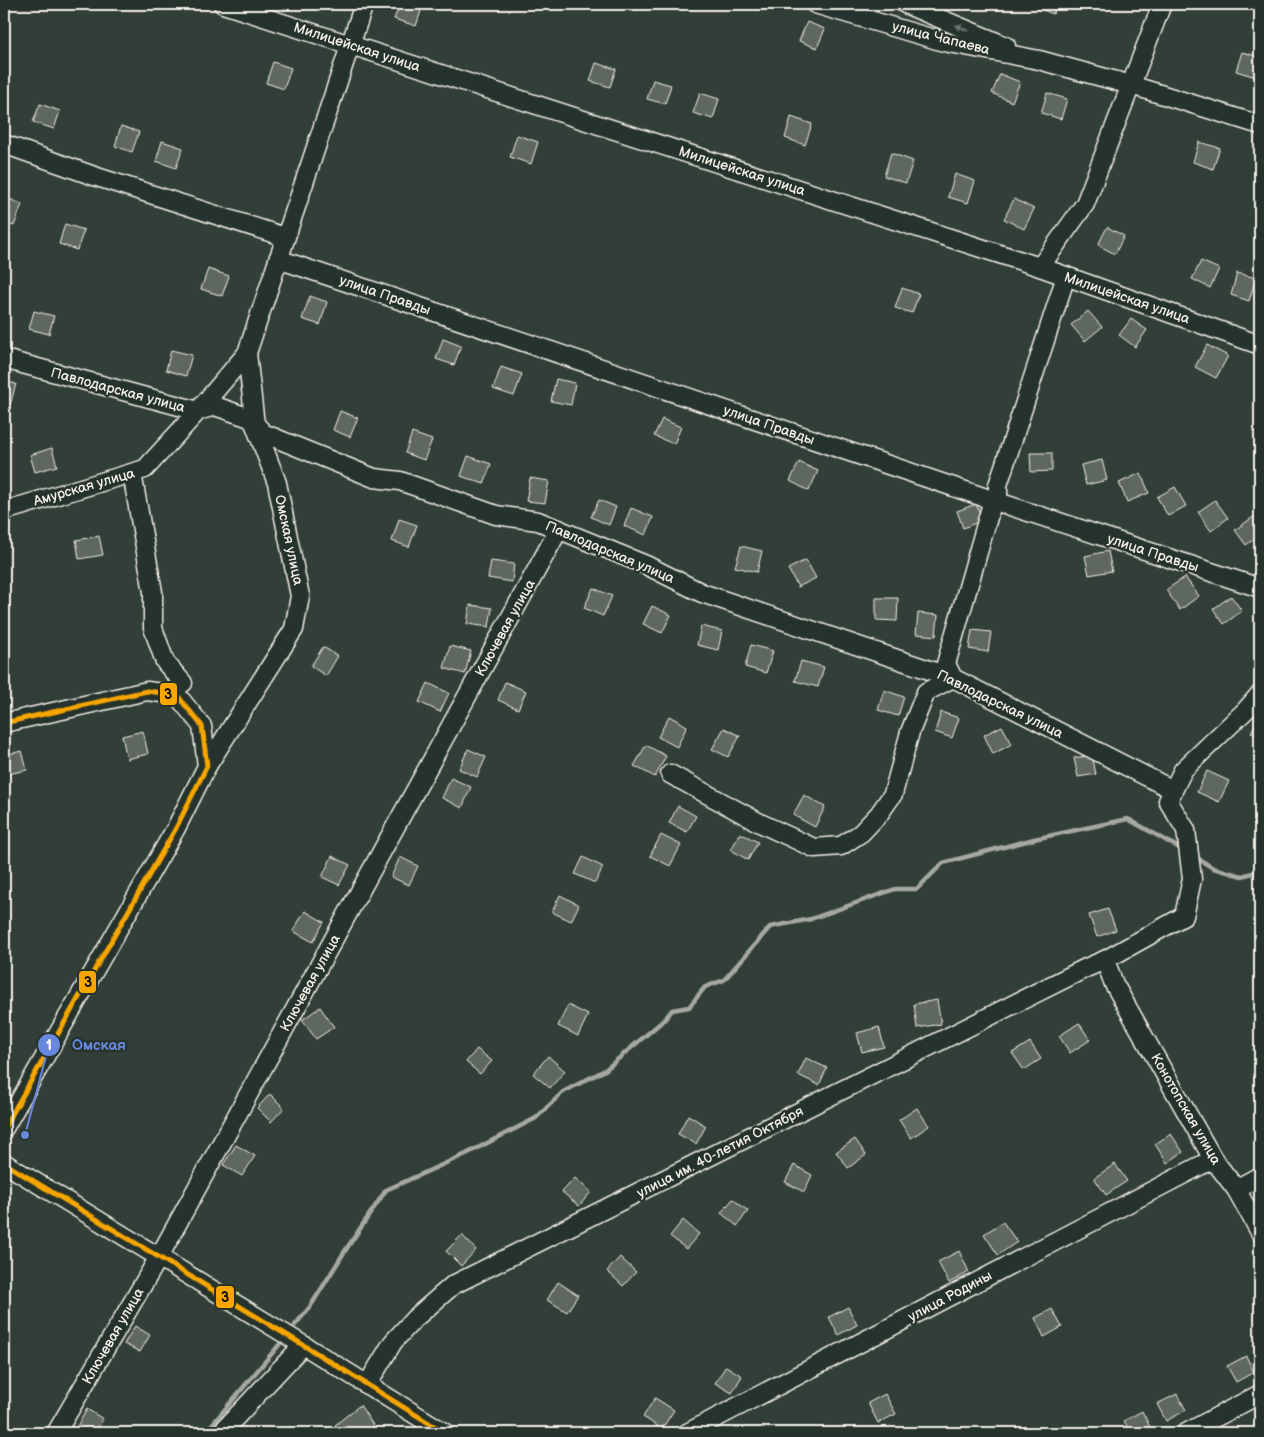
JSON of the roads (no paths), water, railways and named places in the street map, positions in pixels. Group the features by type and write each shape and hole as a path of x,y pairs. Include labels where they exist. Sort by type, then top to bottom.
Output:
{"street":[{"name":"Милицейская улица","path":"222,4 1040,267 1260,345"},
{"path":"247,353 364,4"},
{"name":"улица Чапаева","path":"815,4 944,42 1039,60 1131,85 1260,124"},
{"name":"улица Чапаева","path":"905,4 1039,60"},
{"path":"1040,267 1086,204 1162,4"},
{"path":"4,144 94,176 285,238"},
{"name":"улица Правды","path":"278,259 995,501 1260,588"},
{"path":"670,774 760,823 814,848 841,846 862,833 879,814 893,794 910,732 926,692 953,678 946,664 995,501 998,484 1066,276"},
{"name":"Амурская улица","path":"4,511 145,470 247,353"},
{"name":"Омская улица","path":"4,1128 176,828 207,766 294,629 300,596 277,483 256,425 247,353"},
{"name":"Павлодарская улица","path":"4,359 198,411 215,406 250,418 263,433 374,478 400,481 496,515 538,521 646,565 702,593 953,678 1173,790"},
{"path":"132,473 153,592 154,628 165,662 183,683"},
{"name":"Ключевая улица","path":"56,1433 159,1257 558,529"},
{"path":"4,722 147,691 177,695 202,726 207,766"},
{"path":"1173,790 1183,770 1246,710 1260,694"},
{"name":"улица им. 40-летия Октября","path":"367,1384 393,1342 414,1319 454,1285 1105,960 1184,916 1192,879 1186,830 1168,801 1173,790"},
{"name":"Конотопская улица","path":"1105,960 1114,984 1213,1159 1236,1189 1260,1232"},
{"name":"улица Родины","path":"687,1433 1213,1159"},
{"path":"4,1163 445,1433"},
{"path":"1236,1189 1260,1176"},
{"path":"221,1433 303,1345"},
{"path":"1186,1433 1260,1394"}],"waterway":[{"path":"295,1325 310,1307 386,1190 466,1154 536,1118 563,1092 605,1070 665,1019 672,1010 689,1007 705,987 724,980 770,927 811,919 895,889 917,889 943,863 1034,839 1128,819 1183,850"},
{"path":"1194,856 1213,868 1242,876 1260,871"},
{"path":"205,1433 279,1345"}],"place":[{"name":"Омская","path":"25,1135"}]}
